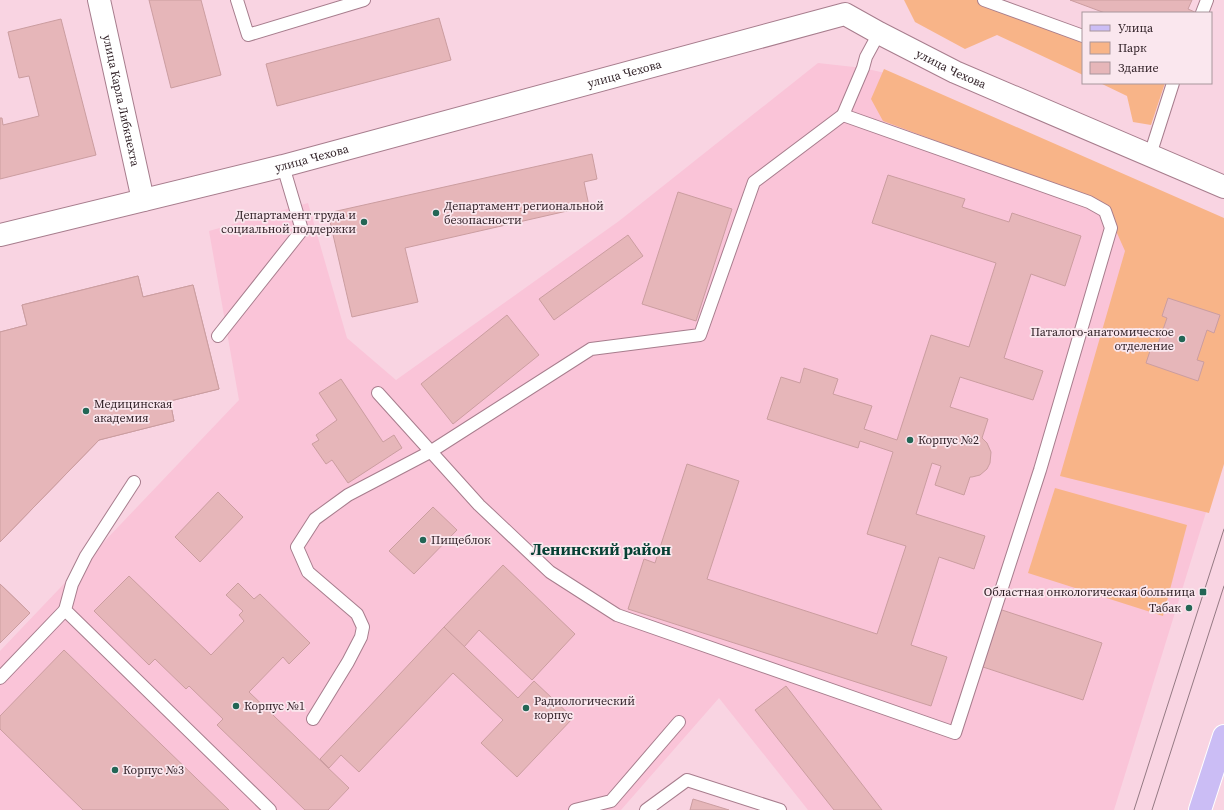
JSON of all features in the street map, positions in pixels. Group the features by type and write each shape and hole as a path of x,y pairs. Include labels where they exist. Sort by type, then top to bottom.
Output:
{"main road":[{"path":"1200,810 1224,736"}],"street":[{"name":"улица Карла Либкнехта","path":"99,0 143,200"},
{"name":"улица Чехова","path":"0,235 283,166 848,7 879,33 955,72 1150,154 1224,187"}],"lane":[{"path":"237,0 248,35 364,0"},
{"path":"984,0 1082,36"},
{"path":"1202,12 1207,0"},
{"path":"313,719 348,662 361,636 363,627 357,614 308,572 297,547 315,519 348,495 430,452 591,349 700,335 754,182 843,115 863,68 866,56 879,33"},
{"path":"1150,154 1173,84"},
{"path":"378,393 479,505 550,572 617,615 955,733 1040,470 1111,228 1105,211 1089,202 843,115"},
{"path":"218,336 302,230 283,166"},
{"path":"0,678 65,610 72,584 86,556 134,482"},
{"path":"65,610 270,810"},
{"path":"575,810 611,801 679,722"},
{"path":"646,810 687,780 780,810"}],"shaded area":[{"path":"818,63 863,68 885,73 1224,221 1224,454 1114,810 808,810 719,698 621,810 0,810 0,651 239,400 209,231 308,203 347,338 396,380 619,221"}],"green space":[{"path":"904,0 999,0 1082,30 1082,75 997,35 965,49 915,22"},
{"path":"884,69 1224,218 1224,464 1209,513 1060,476 1125,251 1104,204 883,121 871,99"},
{"path":"1102,84 1165,84 1151,125 1133,122 1127,96"},
{"path":"1055,488 1187,525 1163,616 1028,573"}],"building":[{"path":"149,0 201,0 221,75 171,88"},
{"path":"1070,0 1192,0 1188,9 1195,12 1102,12"},
{"path":"439,18 451,60 277,106 266,64"},
{"path":"61,19 96,155 0,179 0,118 2,118 3,125 39,116 29,76 19,78 8,32"},
{"path":"592,154 597,179 584,182 589,206 405,248 418,302 352,317 328,213"},
{"name":"Корпус №2","path":"888,175 965,199 962,207 1009,222 1012,213 1081,236 1065,286 1031,274 1004,358 1043,371 1033,400 960,377 950,407 988,419 982,438 987,443 991,452 990,463 987,469 980,475 970,477 964,495 935,485 941,466 932,463 916,514 985,536 974,569 939,557 911,645 947,657 931,706 628,609 644,559 655,563 687,464 739,481 707,579 877,634 906,546 867,534 893,452 860,441 858,448 767,419 781,377 800,383 804,368 838,379 833,394 872,406 864,429 897,440 931,335 969,347 996,263 872,223"},
{"path":"678,192 732,209 696,321 642,304"},
{"path":"628,235 643,256 554,320 539,299"},
{"name":"Медицинская академия","path":"138,276 143,297 193,285 219,389 170,401 174,421 99,440 0,542 0,511 30,481 8,486 0,455 0,332 27,325 22,305"},
{"name":"Медицинская академия","path":"138,276 143,297 193,285 219,389 170,401 174,421 99,440 0,542 0,332 27,325 22,305"},
{"name":"Паталого-анатомическое отделение","path":"1168,298 1220,315 1214,333 1207,330 1197,360 1204,362 1198,381 1146,363 1152,345 1157,347 1167,318 1162,316"},
{"path":"507,315 539,355 453,424 421,384"},
{"path":"341,379 383,442 394,435 402,448 348,483 332,460 326,464 312,444 319,440 316,435 337,420 319,393"},
{"path":"218,492 243,517 200,562 175,537"},
{"name":"Пищеблок","path":"433,507 457,530 414,574 389,551"},
{"path":"503,565 575,634 532,680 479,630 464,647 444,627"},
{"name":"Корпус №1","path":"129,576 211,655 244,621 239,615 243,611 226,595 238,583 254,599 260,594 310,643 289,664 283,657 249,692 349,788 328,810 305,810 217,725 223,719 189,686 186,689 155,659 149,665 94,611"},
{"path":"0,584 30,613 0,643"},
{"path":"0,584 30,613 0,643"},
{"path":"999,609 1102,643 1083,700 980,666"},
{"name":"Радиологический корпус","path":"444,627 518,698 534,681 573,718 517,777 481,743 503,720 453,673 359,772 341,755 329,768 320,759"},
{"name":"Корпус №3","path":"64,650 229,810 83,810 0,729 0,716"},
{"path":"786,686 882,810 834,810 755,710"},
{"path":"693,799 729,810 690,810"}],"tram line":[{"path":"1134,810 1224,529"},
{"path":"1152,810 1224,586"}],"place":[{"name":"Департамент региональной безопасности","path":"436,213"},
{"name":"Департамент труда и социальной поддержки","path":"364,222"},
{"name":"Паталого-анатомическое отделение","path":"1182,339"},
{"name":"Медицинская академия","path":"86,411"},
{"name":"Корпус №2","path":"910,440"},
{"name":"Пищеблок","path":"423,540"},
{"name":"Областная онкологическая больница","path":"1203,592"},
{"name":"Табак","path":"1189,608"},
{"name":"Корпус №1","path":"236,706"},
{"name":"Радиологический корпус","path":"526,708"},
{"name":"Корпус №3","path":"115,770"}],"district":[{"name":"Ленинский район","path":"601,549"}]}
